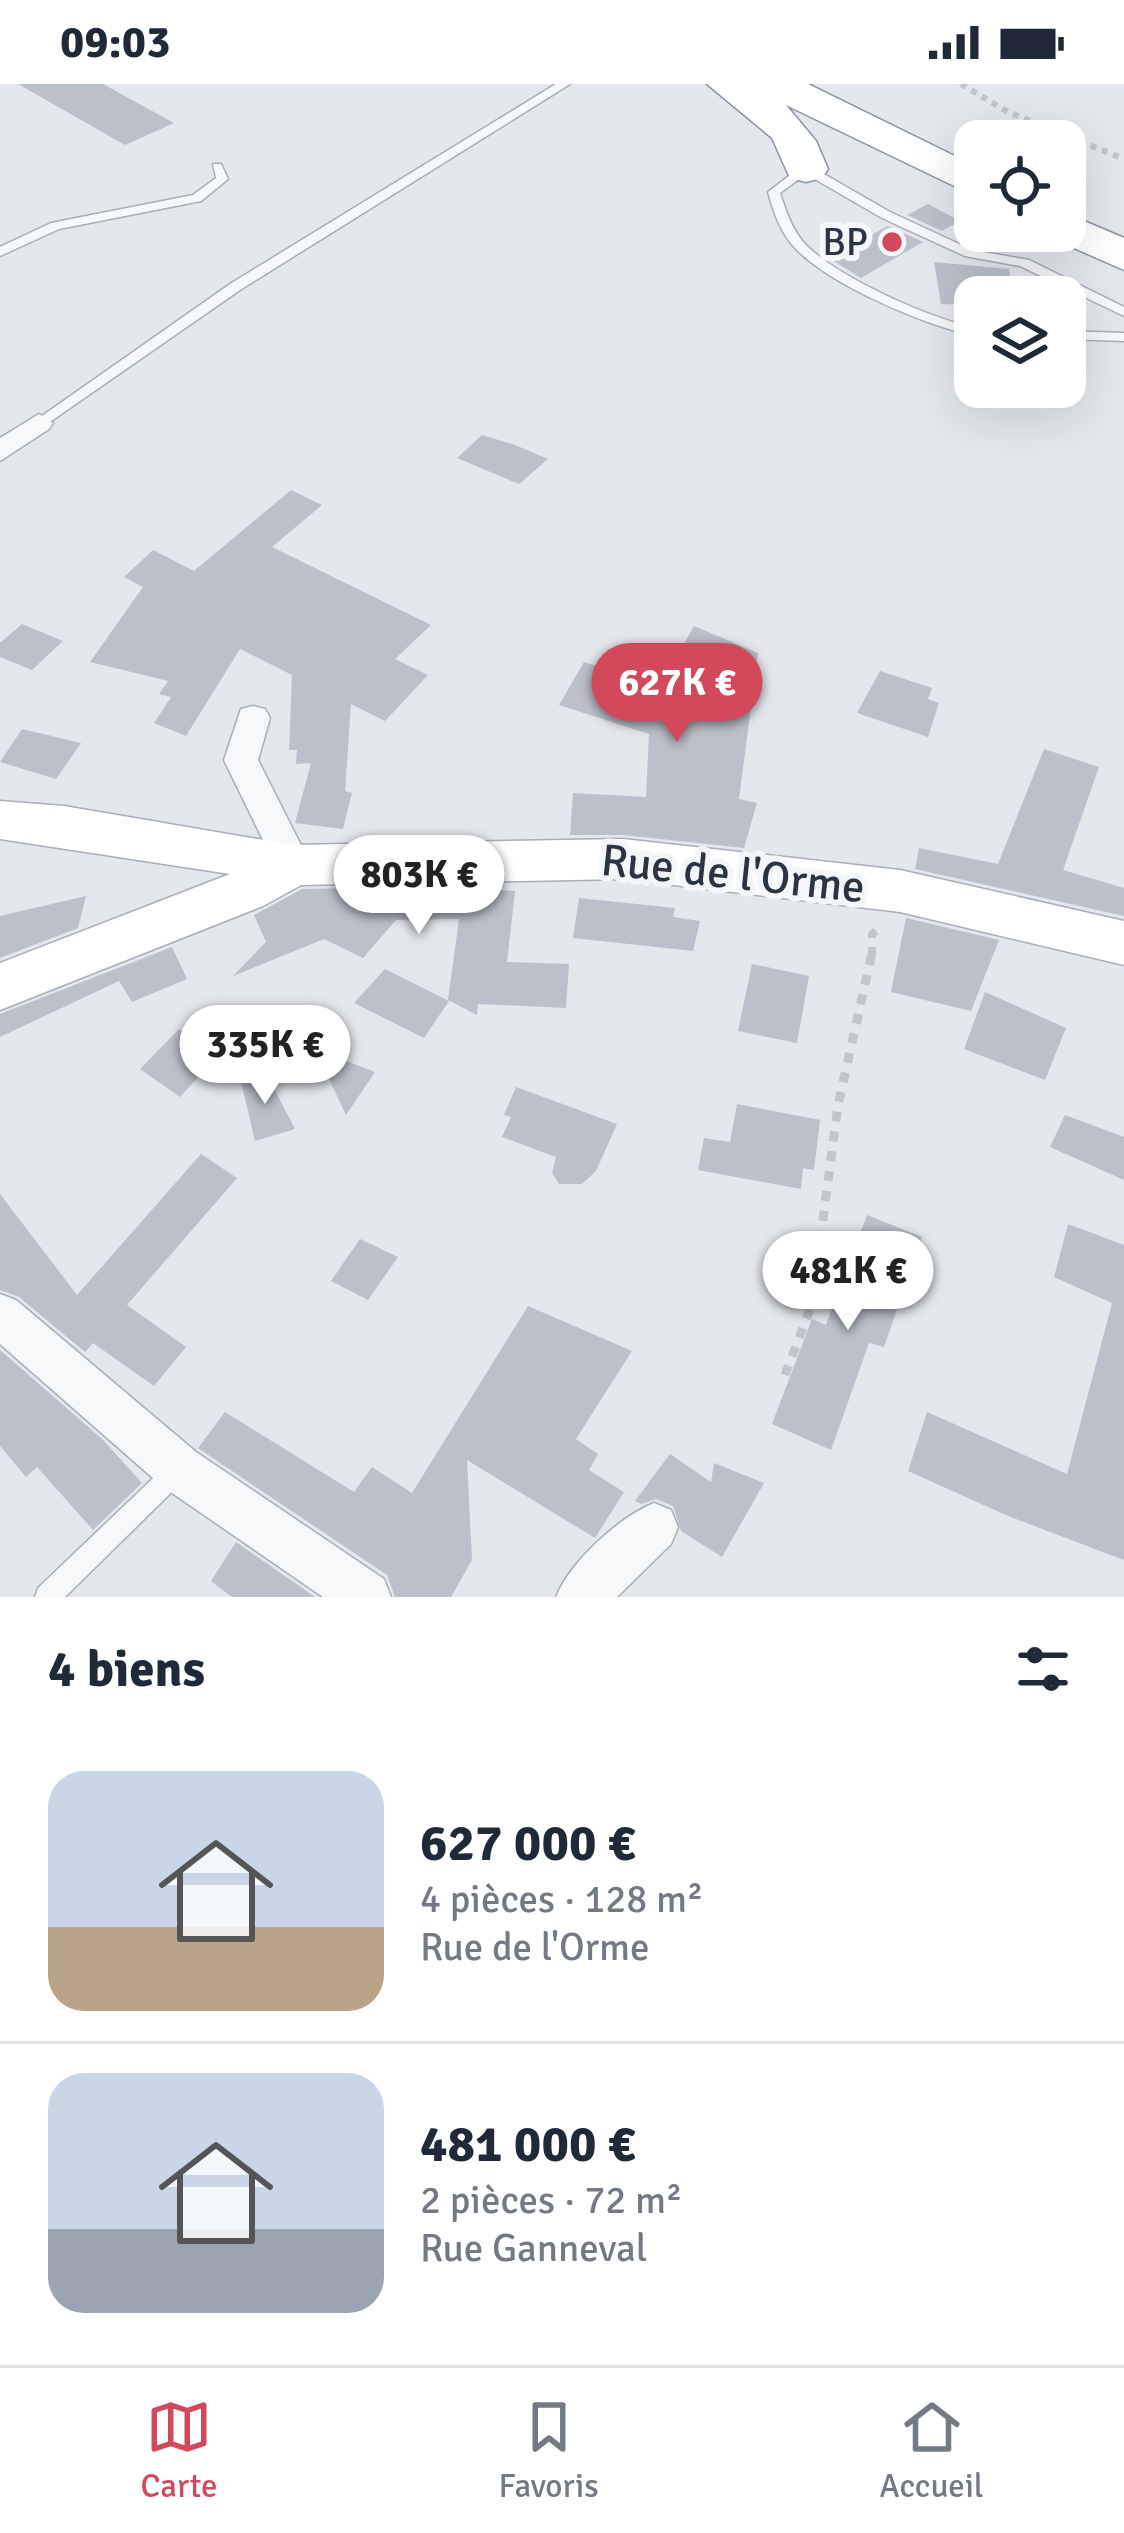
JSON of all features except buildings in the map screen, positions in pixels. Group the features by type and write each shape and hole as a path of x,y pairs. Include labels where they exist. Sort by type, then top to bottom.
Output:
{"highway":[{"path":"728,84 780,119 800,143 806,169"},
{"path":"776,84 954,173"},
{"path":"841,84 954,140"},
{"path":"1086,204 1124,222"},
{"path":"1086,237 1124,256"}],"street":[{"path":"0,452 39,423"},
{"path":"253,718 241,760 293,865"},
{"path":"0,820 64,826 293,865"},
{"name":"Rue de l'Orme","path":"0,987 245,891 293,865 464,858 623,860 900,891 1124,943"},
{"path":"0,1315 179,1469 366,1597"},
{"path":"581,1597 654,1527"}],"lane":[{"path":"39,423 235,287 564,84"},
{"path":"0,252 55,226 197,198 222,179 217,167"},
{"path":"954,328 935,324 806,253 782,222 774,192 806,169 886,215 968,253 1024,263 1124,312"},
{"path":"1086,336 1124,337"},
{"path":"47,1597 179,1469"}],"path":[{"path":"961,84 1007,112 1124,159"},
{"path":"785,1375 812,1304 838,1105 872,959 872,934 891,920"}],"place":[{"name":"BP","path":"892,242"}]}
